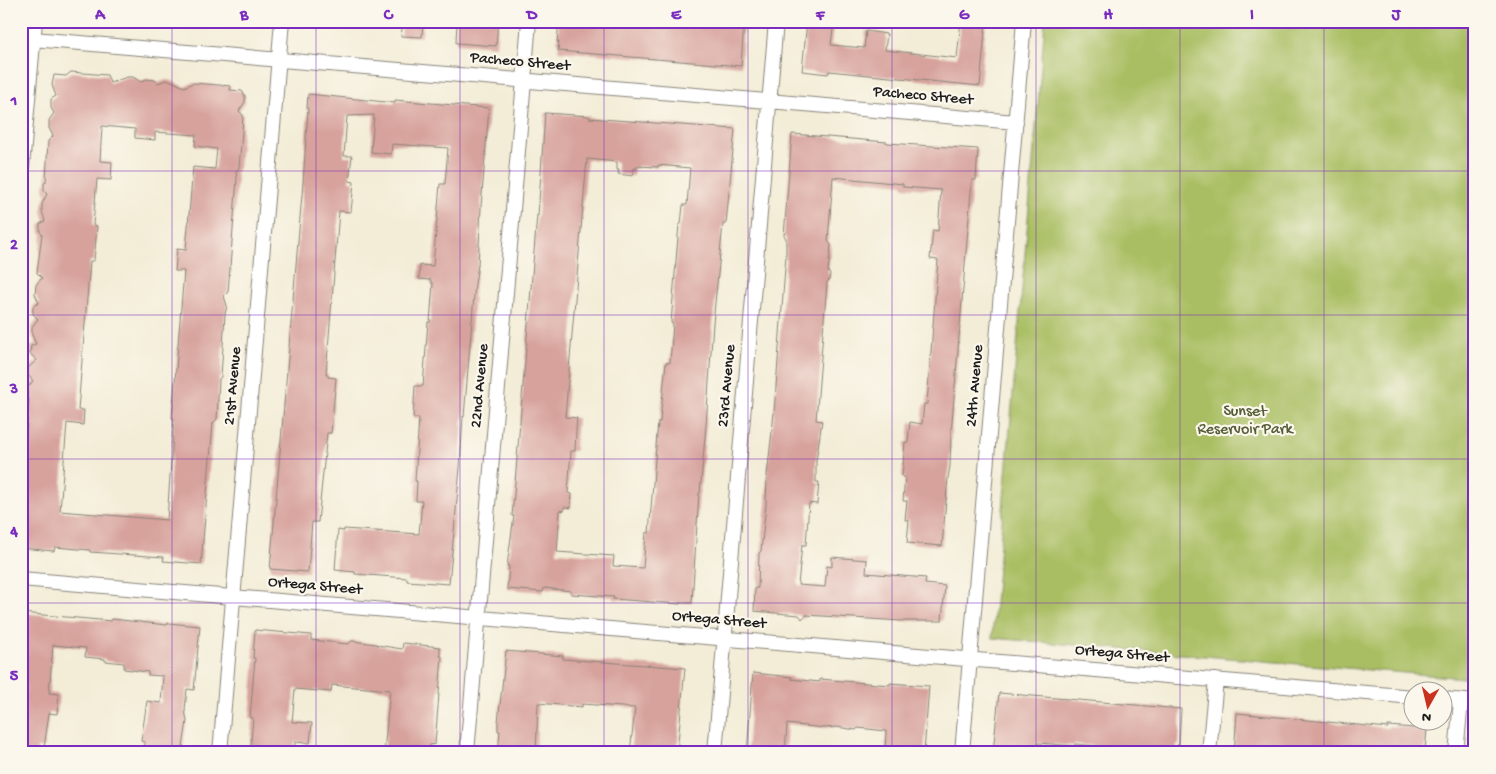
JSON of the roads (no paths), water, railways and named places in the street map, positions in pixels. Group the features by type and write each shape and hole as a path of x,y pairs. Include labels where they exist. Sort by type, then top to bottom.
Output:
{"street":[{"path":"21,178 27,39 34,21"},
{"name":"21st Avenue","path":"220,753 282,21"},
{"name":"22nd Avenue","path":"467,753 529,21"},
{"name":"23rd Avenue","path":"714,753 776,21"},
{"name":"24th Avenue","path":"962,753 1024,21"},
{"name":"Pacheco Street","path":"27,39 1016,122"},
{"name":"Ortega Street","path":"21,579 1404,696"},
{"path":"1209,753 1216,680"},
{"path":"1454,700 1468,702 1456,753"}],"park label":[{"name":"Sunset Reservoir Park","path":"1245,421"}]}
